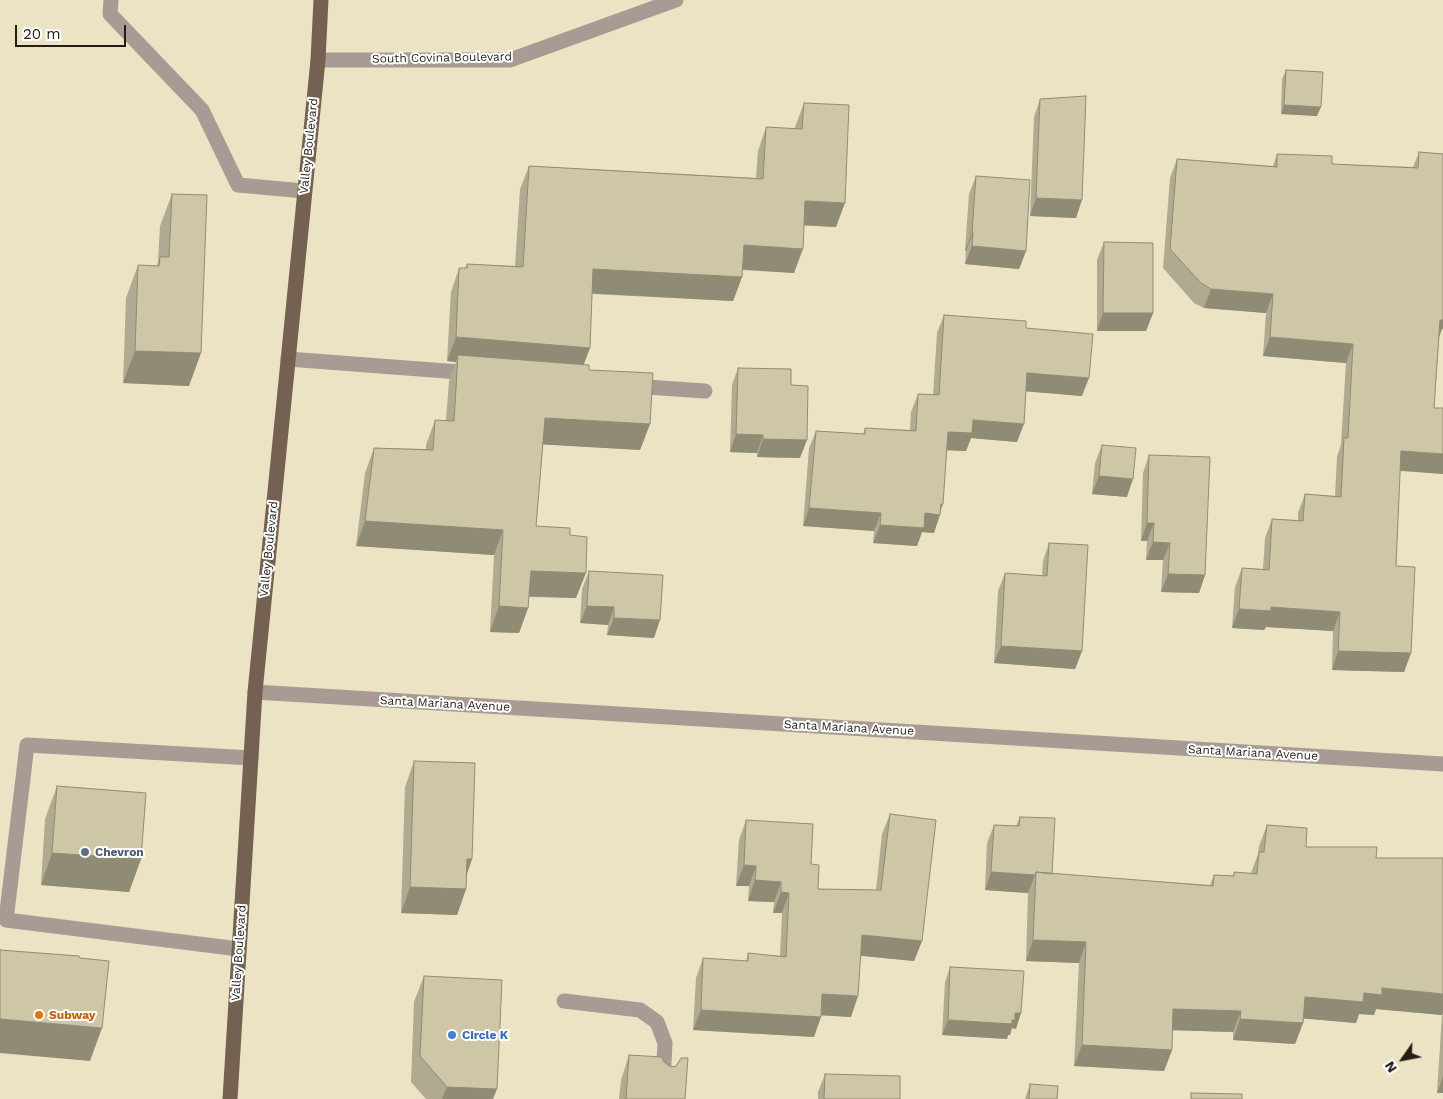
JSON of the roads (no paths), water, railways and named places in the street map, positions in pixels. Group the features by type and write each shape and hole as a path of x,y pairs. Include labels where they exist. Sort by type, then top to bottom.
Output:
{"main road":[{"name":"Valley Boulevard","path":"230,1099 255,692 318,60 321,0"}],"street":[{"path":"111,0 110,14 202,110 238,185 304,191"},
{"name":"South Covina Boulevard","path":"318,60 510,60 676,0"},
{"path":"288,359 491,374"},
{"path":"618,384 705,392"},
{"name":"Santa Mariana Avenue","path":"255,692 1443,764"},
{"path":"239,949 6,920 27,745 251,758"},
{"path":"564,1001 640,1010 657,1022 665,1043 663,1082"}],"place":[{"name":"Chevron","path":"85,852"},
{"name":"Subway","path":"39,1015"},
{"name":"Circle K","path":"452,1035"}]}
